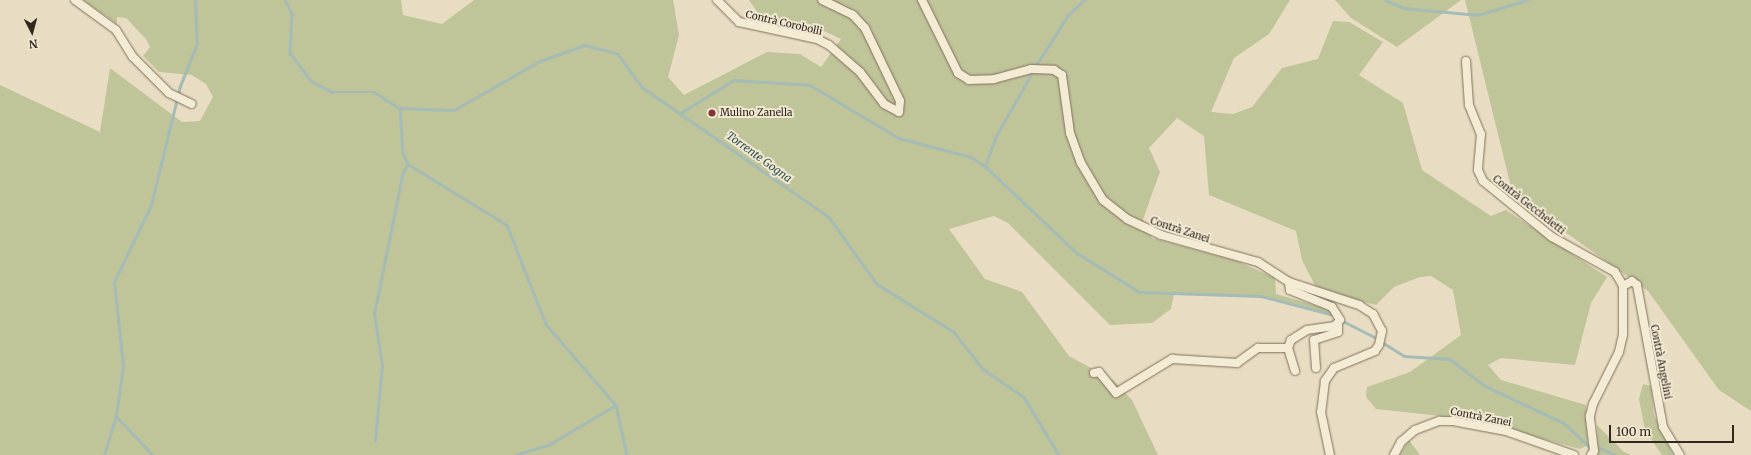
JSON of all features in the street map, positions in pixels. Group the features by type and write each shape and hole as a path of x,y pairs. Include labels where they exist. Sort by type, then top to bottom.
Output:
{"street":[{"path":"75,0 113,27 133,57 178,98 192,104"},
{"name":"Contrà Corobolli","path":"717,0 739,22 817,39 829,45 860,72 884,104 899,112 900,101 865,28 853,15 822,0"},
{"name":"Contrà Zanei","path":"922,0 958,73 970,80 982,80 1035,68 1062,75 1070,133 1081,164 1103,200 1142,228 1258,262 1290,282 1368,309 1378,320 1382,331 1375,351 1334,368 1325,381 1321,412 1330,455"},
{"name":"Contrà Geccheletti","path":"1466,61 1469,105 1481,134 1478,170 1483,181 1552,237 1615,272 1623,286"},
{"name":"Contrà Angelini","path":"1623,286 1632,281 1637,285 1663,426 1680,455"},
{"name":"Contrà Zanei","path":"1290,282 1290,290 1335,309 1340,320 1338,324"},
{"path":"1591,455 1594,452 1590,416 1593,404 1619,352 1624,335 1623,286"},
{"path":"1295,371 1288,348 1291,340 1307,330 1338,324 1338,332 1314,340 1316,368"},
{"path":"1094,373 1099,372 1116,393 1172,358 1237,363 1256,349 1288,348"},
{"name":"Contrà Zanei","path":"1394,455 1401,442 1415,430 1439,421 1453,421 1506,431 1574,455"}],"green space":[{"path":"83,0 401,0 403,15 442,24 474,0 673,0 679,35 668,77 684,95 767,52 800,54 821,67 841,39 809,24 760,16 749,0 1290,0 1269,34 1234,58 1211,112 1233,114 1252,107 1282,68 1318,59 1333,21 1349,22 1383,42 1359,75 1403,103 1422,170 1491,216 1506,210 1607,277 1591,303 1575,365 1501,358 1488,365 1501,380 1586,405 1588,445 1580,449 1469,419 1376,409 1366,397 1367,387 1410,372 1461,335 1453,290 1431,276 1420,277 1394,287 1376,305 1318,291 1302,260 1296,231 1209,195 1204,136 1177,118 1149,148 1160,172 1143,219 1152,238 1237,261 1275,278 1276,294 1318,306 1318,296 1332,301 1340,317 1261,296 1174,294 1171,309 1152,323 1110,325 1008,223 994,216 949,229 985,279 1022,292 1069,356 1113,380 1132,400 1158,455 0,455 0,85 100,132 110,68 182,122 200,121 213,97 206,84 192,75 159,72 143,56 150,47 146,39 126,18 117,17 117,24"},
{"path":"1335,0 1461,0 1397,47 1351,18"},
{"path":"1465,0 1751,0 1751,411 1719,390 1648,291 1513,195"},
{"path":"1643,384 1651,386 1654,415 1673,455 1662,455 1645,430 1639,399"},
{"path":"1597,425 1624,452 1631,455 1598,455"},
{"path":"1409,440 1420,455 1400,455"}],"waterway":[{"path":"104,455 116,416 123,367 114,282 151,205 180,86 197,44 195,0"},
{"name":"Torrente Gogna","path":"285,0 292,14 290,53 311,81 333,92 374,92 400,108 454,110 540,61 585,45 618,54 642,87 829,217 877,284 954,332 983,369 1024,397 1059,455"},
{"path":"1035,67 1068,15 1084,0"},
{"path":"1385,0 1404,8 1478,15 1527,0"},
{"path":"985,166 995,138 1033,71"},
{"path":"682,112 734,80 810,85 899,138 971,157 985,166 1077,253 1140,292 1261,296 1334,315"},
{"path":"400,108 403,153 408,164 507,225 546,324 616,405 627,455"},
{"path":"375,441 382,365 374,314 403,172 408,164"},
{"path":"1341,320 1374,337"},
{"path":"1382,342 1404,356 1450,359 1485,386 1564,423 1589,446"},
{"path":"515,455 550,444 616,405"},
{"path":"116,416 153,455"},
{"path":"1600,448 1615,455"}],"place":[{"name":"Mulino Zanella","path":"712,113"}]}
